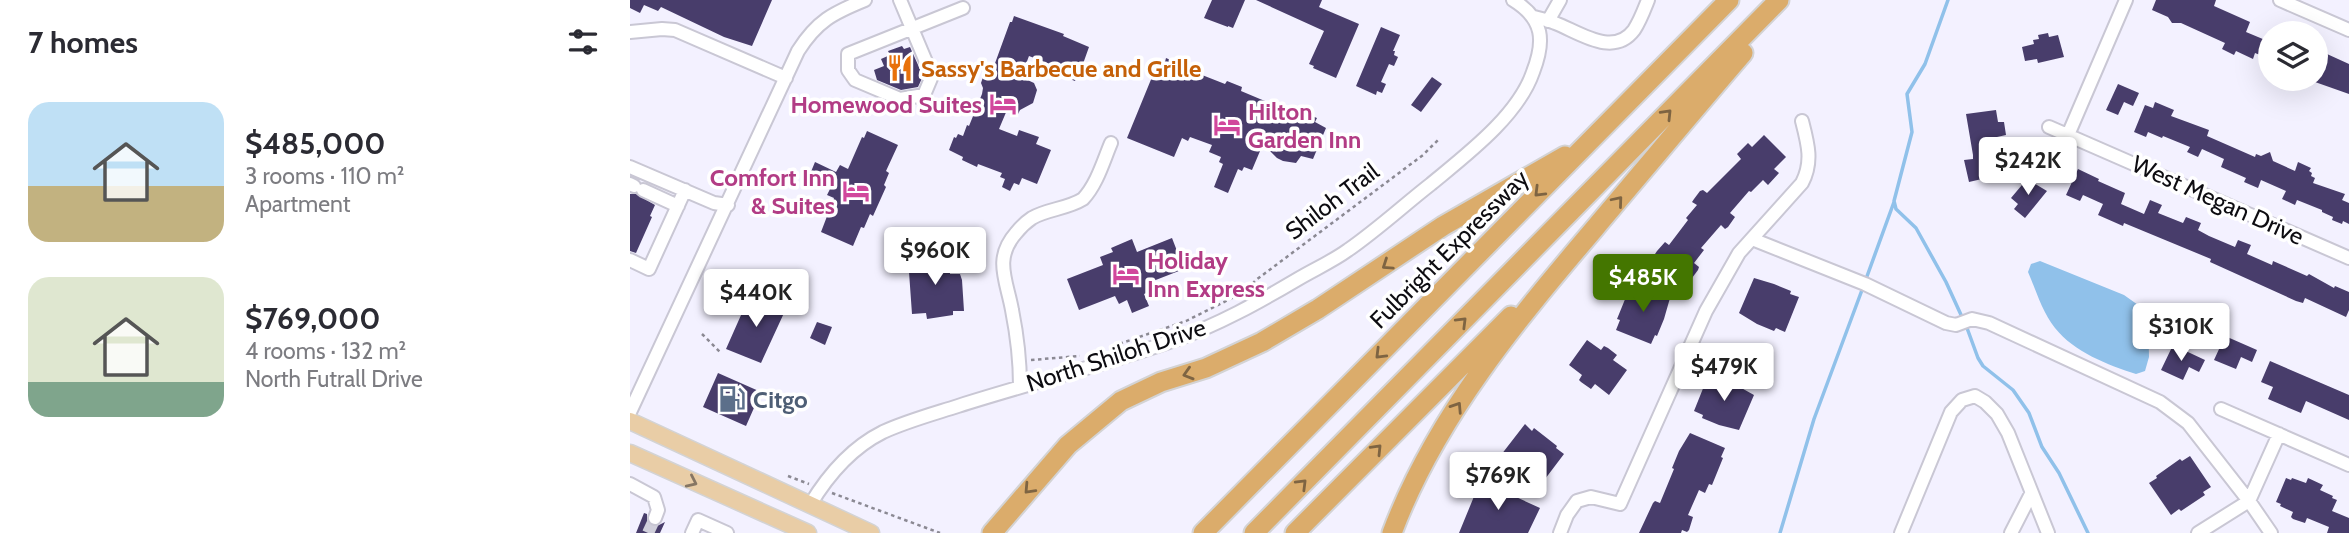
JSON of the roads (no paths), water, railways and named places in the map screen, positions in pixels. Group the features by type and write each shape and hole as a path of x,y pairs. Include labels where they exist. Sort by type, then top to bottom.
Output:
{"highway":[{"name":"Fulbright Expressway","path":"1203,533 1729,0"},
{"path":"1254,533 1779,0"},
{"path":"1392,533 1416,477 1480,372 1558,272 1788,0"},
{"path":"992,533 1068,445 1121,401 1161,382 1206,368 1262,342 1318,309 1443,226 1587,143"},
{"path":"1295,533 1558,272"}],"main road":[{"path":"630,421 871,533"},
{"path":"630,453 801,531"}],"street":[{"path":"630,412 798,51 815,27 838,11 865,0"},
{"path":"900,0 912,28 932,76 924,95 900,100 855,80 848,70 848,54 912,28 963,8"},
{"path":"1513,0 1540,22 1607,43 1619,42 1633,31 1648,0"},
{"path":"1540,22 1560,0"},
{"path":"2068,135 2126,0"},
{"path":"2280,0 2349,30"},
{"name":"North Shiloh Drive","path":"810,505 820,488 853,451 883,432 1198,331 1349,250 1475,148 1496,127 1531,78 1539,53 1540,22"},
{"path":"630,32 676,30 786,78"},
{"path":"1560,533 1567,515 1577,501 1591,497 1620,504 1706,311 1739,253 1802,183 1808,172 1809,148 1802,121"},
{"name":"West Megan Drive","path":"2049,127 2349,258"},
{"path":"1020,386 1020,360 1012,307 1003,275 1005,250 1012,238 1032,218 1083,199 1089,193 1111,143"},
{"path":"630,167 714,203 728,205"},
{"path":"635,186 678,206"},
{"path":"630,260 649,269 685,190"},
{"path":"1752,239 1865,284 1946,323 1956,325 1972,319 1989,323 2160,402 2188,423 2271,533"},
{"path":"1901,533 1951,412 1962,400 1975,396 1997,414 2008,433 2048,533"},
{"path":"2221,409 2349,465"},
{"path":"2198,533 2249,501 2279,435"},
{"path":"630,485 654,497 657,504 655,518"},
{"path":"2011,533 2031,494"},
{"path":"692,533 698,520 727,533"}],"water":[{"path":"2040,261 2124,295 2148,312 2149,357 2145,371 2136,374 2103,362 2072,344 2055,328 2046,315 2028,272 2031,264"}],"waterway":[{"path":"1948,0 1925,64 1907,94 1912,132 1894,201 1896,209 1916,228 1962,317"},
{"path":"1866,279 1894,202"},
{"path":"1780,533 1814,419 1862,290"},
{"path":"1967,328 1983,366 2013,390 2029,413 2042,447 2059,473 2088,533"}],"tunnel":[{"path":"648,533 655,518"}],"place":[{"name":"Sassy's Barbecue and Grille","path":"900,68"},
{"name":"Homewood Suites","path":"1003,104"},
{"name":"Hilton Garden Inn","path":"1227,125"},
{"name":"Comfort Inn & Suites","path":"856,191"},
{"name":"Holiday Inn Express","path":"1126,274"},
{"name":"Citgo","path":"732,399"}]}
